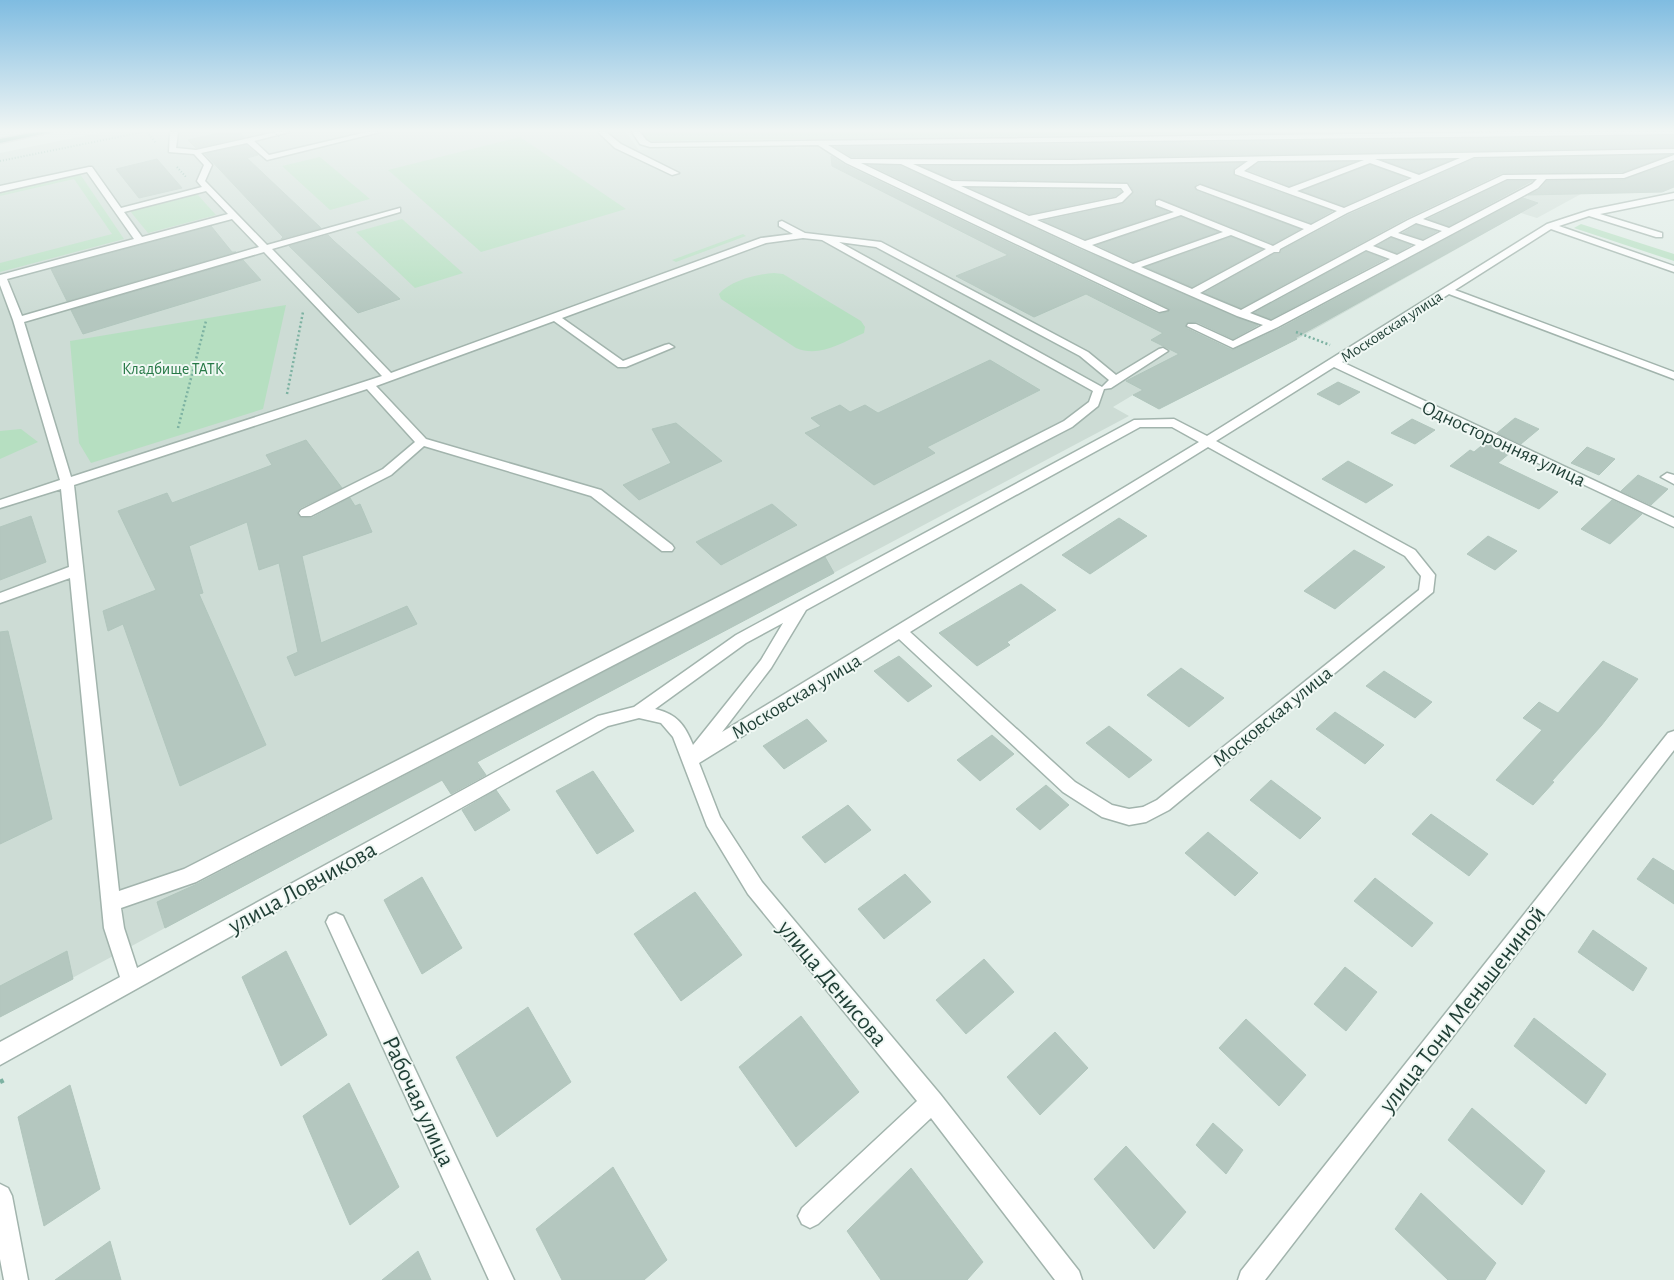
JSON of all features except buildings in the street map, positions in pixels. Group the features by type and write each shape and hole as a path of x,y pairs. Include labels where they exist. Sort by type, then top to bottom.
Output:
{"street":[{"path":"105,192 139,240"},
{"path":"119,211 194,192"},
{"path":"211,192 232,216 390,378"},
{"path":"914,192 1163,310"},
{"path":"968,192 1192,293 1241,314 1274,325"},
{"path":"1028,219 1119,200 1128,192"},
{"path":"1213,192 1312,229"},
{"path":"1291,192 1344,212"},
{"path":"1192,293 1276,250 1344,212 1391,192"},
{"path":"1241,314 1391,233 1474,192"},
{"path":"1192,326 1233,345 1524,192"},
{"path":"1465,196 1497,206"},
{"name":"Московская улица","path":"692,759 1335,363 1349,352 1550,226 1590,213 1674,196"},
{"path":"1159,203 1276,250"},
{"path":"1441,208 1474,218"},
{"path":"18,320 397,210"},
{"path":"1083,245 1182,212"},
{"path":"1590,213 1659,235"},
{"path":"131,980 114,928 67,484 18,320 4,293 2,277 232,216"},
{"path":"1416,220 1450,231"},
{"path":"782,224 803,235"},
{"path":"1550,226 1674,269"},
{"path":"1133,267 1231,232"},
{"path":"1391,233 1424,245"},
{"path":"0,504 172,451 390,378 764,240 803,235 878,244 1084,354 1115,380"},
{"path":"824,238 1099,390"},
{"path":"1366,247 1399,259"},
{"path":"1341,260 1371,273"},
{"path":"1312,276 1342,288"},
{"name":"Московская улица","path":"1447,290 1674,376"},
{"path":"1282,293 1310,306"},
{"path":"555,317 622,365 669,347"},
{"path":"111,903 189,876 1068,424 1094,404 1099,390 1163,351"},
{"name":"Односторонняя улица","path":"1335,363 1674,523"},
{"path":"369,385 422,442 596,494 667,548"},
{"path":"639,712 741,638 1138,423 1174,423 1207,442"},
{"path":"306,513 387,472 422,442"},
{"name":"Московская улица","path":"901,632 1069,787 1108,812 1129,817 1146,814 1163,805 1426,592 1428,575 1410,553 1207,442"},
{"path":"0,598 76,570"},
{"path":"692,759 766,664 801,606"},
{"name":"улица Денисова","path":"604,721 639,712 666,718 680,734 692,759 713,821 754,888 932,1102 1070,1280"},
{"name":"улица Ловчикова","path":"0,1054 131,980 604,721"},
{"name":"улица Тони Меньшениной","path":"1250,1280 1674,738"},
{"name":"Рабочая улица","path":"336,922 502,1280"},
{"path":"810,1216 932,1102"},
{"path":"0,1196 16,1280"}],"path":[{"path":"283,414 307,292"},
{"path":"172,451 206,321"},
{"path":"1274,325 1349,352"}],"shaded area":[{"path":"0,192 1641,193 1581,194 1537,218 1521,213 1297,339 1237,369 1212,357 1133,395 1113,407 1129,416 0,1017"}],"green space":[{"path":"1,192 19,192 0,196"},
{"path":"83,192 92,192 124,239 0,272 0,263 112,234"},
{"path":"310,192 361,192 370,199 330,210"},
{"path":"413,192 601,192 626,209 481,252"},
{"path":"197,194 216,215 148,233 130,211"},
{"path":"402,219 463,273 415,288 356,232"},
{"path":"1581,224 1674,254 1674,261 1574,228"},
{"path":"743,234 746,236 676,262 672,260"},
{"path":"774,273 783,274 861,321 865,327 864,333 830,348 805,351 796,348 721,299 719,294 730,285 752,277"},
{"name":"Кладбище ТАТК","path":"286,305 263,409 91,463 79,443 70,341"},
{"path":"21,429 38,442 0,459 0,431"}]}
